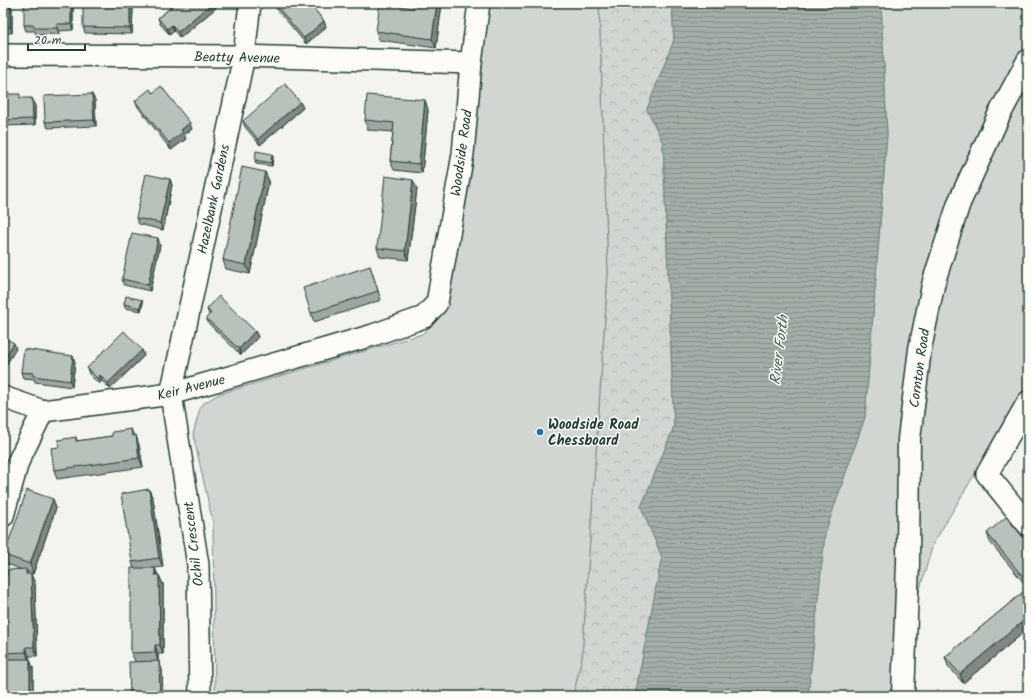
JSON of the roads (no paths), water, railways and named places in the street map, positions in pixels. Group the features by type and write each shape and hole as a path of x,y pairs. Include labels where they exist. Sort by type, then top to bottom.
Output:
{"main road":[{"name":"Cornton Road","path":"903,696 908,563 909,439 920,349 934,281 959,203 999,115 1028,61"}],"street":[{"name":"Hazelbank Gardens","path":"171,394 244,56 250,3"},
{"name":"Woodside Road","path":"436,303 463,154 471,63 479,3"},
{"name":"Beatty Avenue","path":"3,55 244,56 471,63"},
{"name":"Keir Avenue","path":"43,411 171,394 373,335 424,318 436,303"},
{"name":"Ochil Crescent","path":"171,394 198,565 200,696"},
{"path":"3,397 43,411 18,462 3,516"},
{"path":"1028,402 987,474 1028,525"}],"water":[{"name":"River Forth","path":"672,3 881,3 887,134 865,417 825,533 808,696 635,696 662,557 641,507 674,427 663,143 647,109 674,40"}],"place":[{"name":"Woodside Road Chessboard","path":"540,432"}]}
